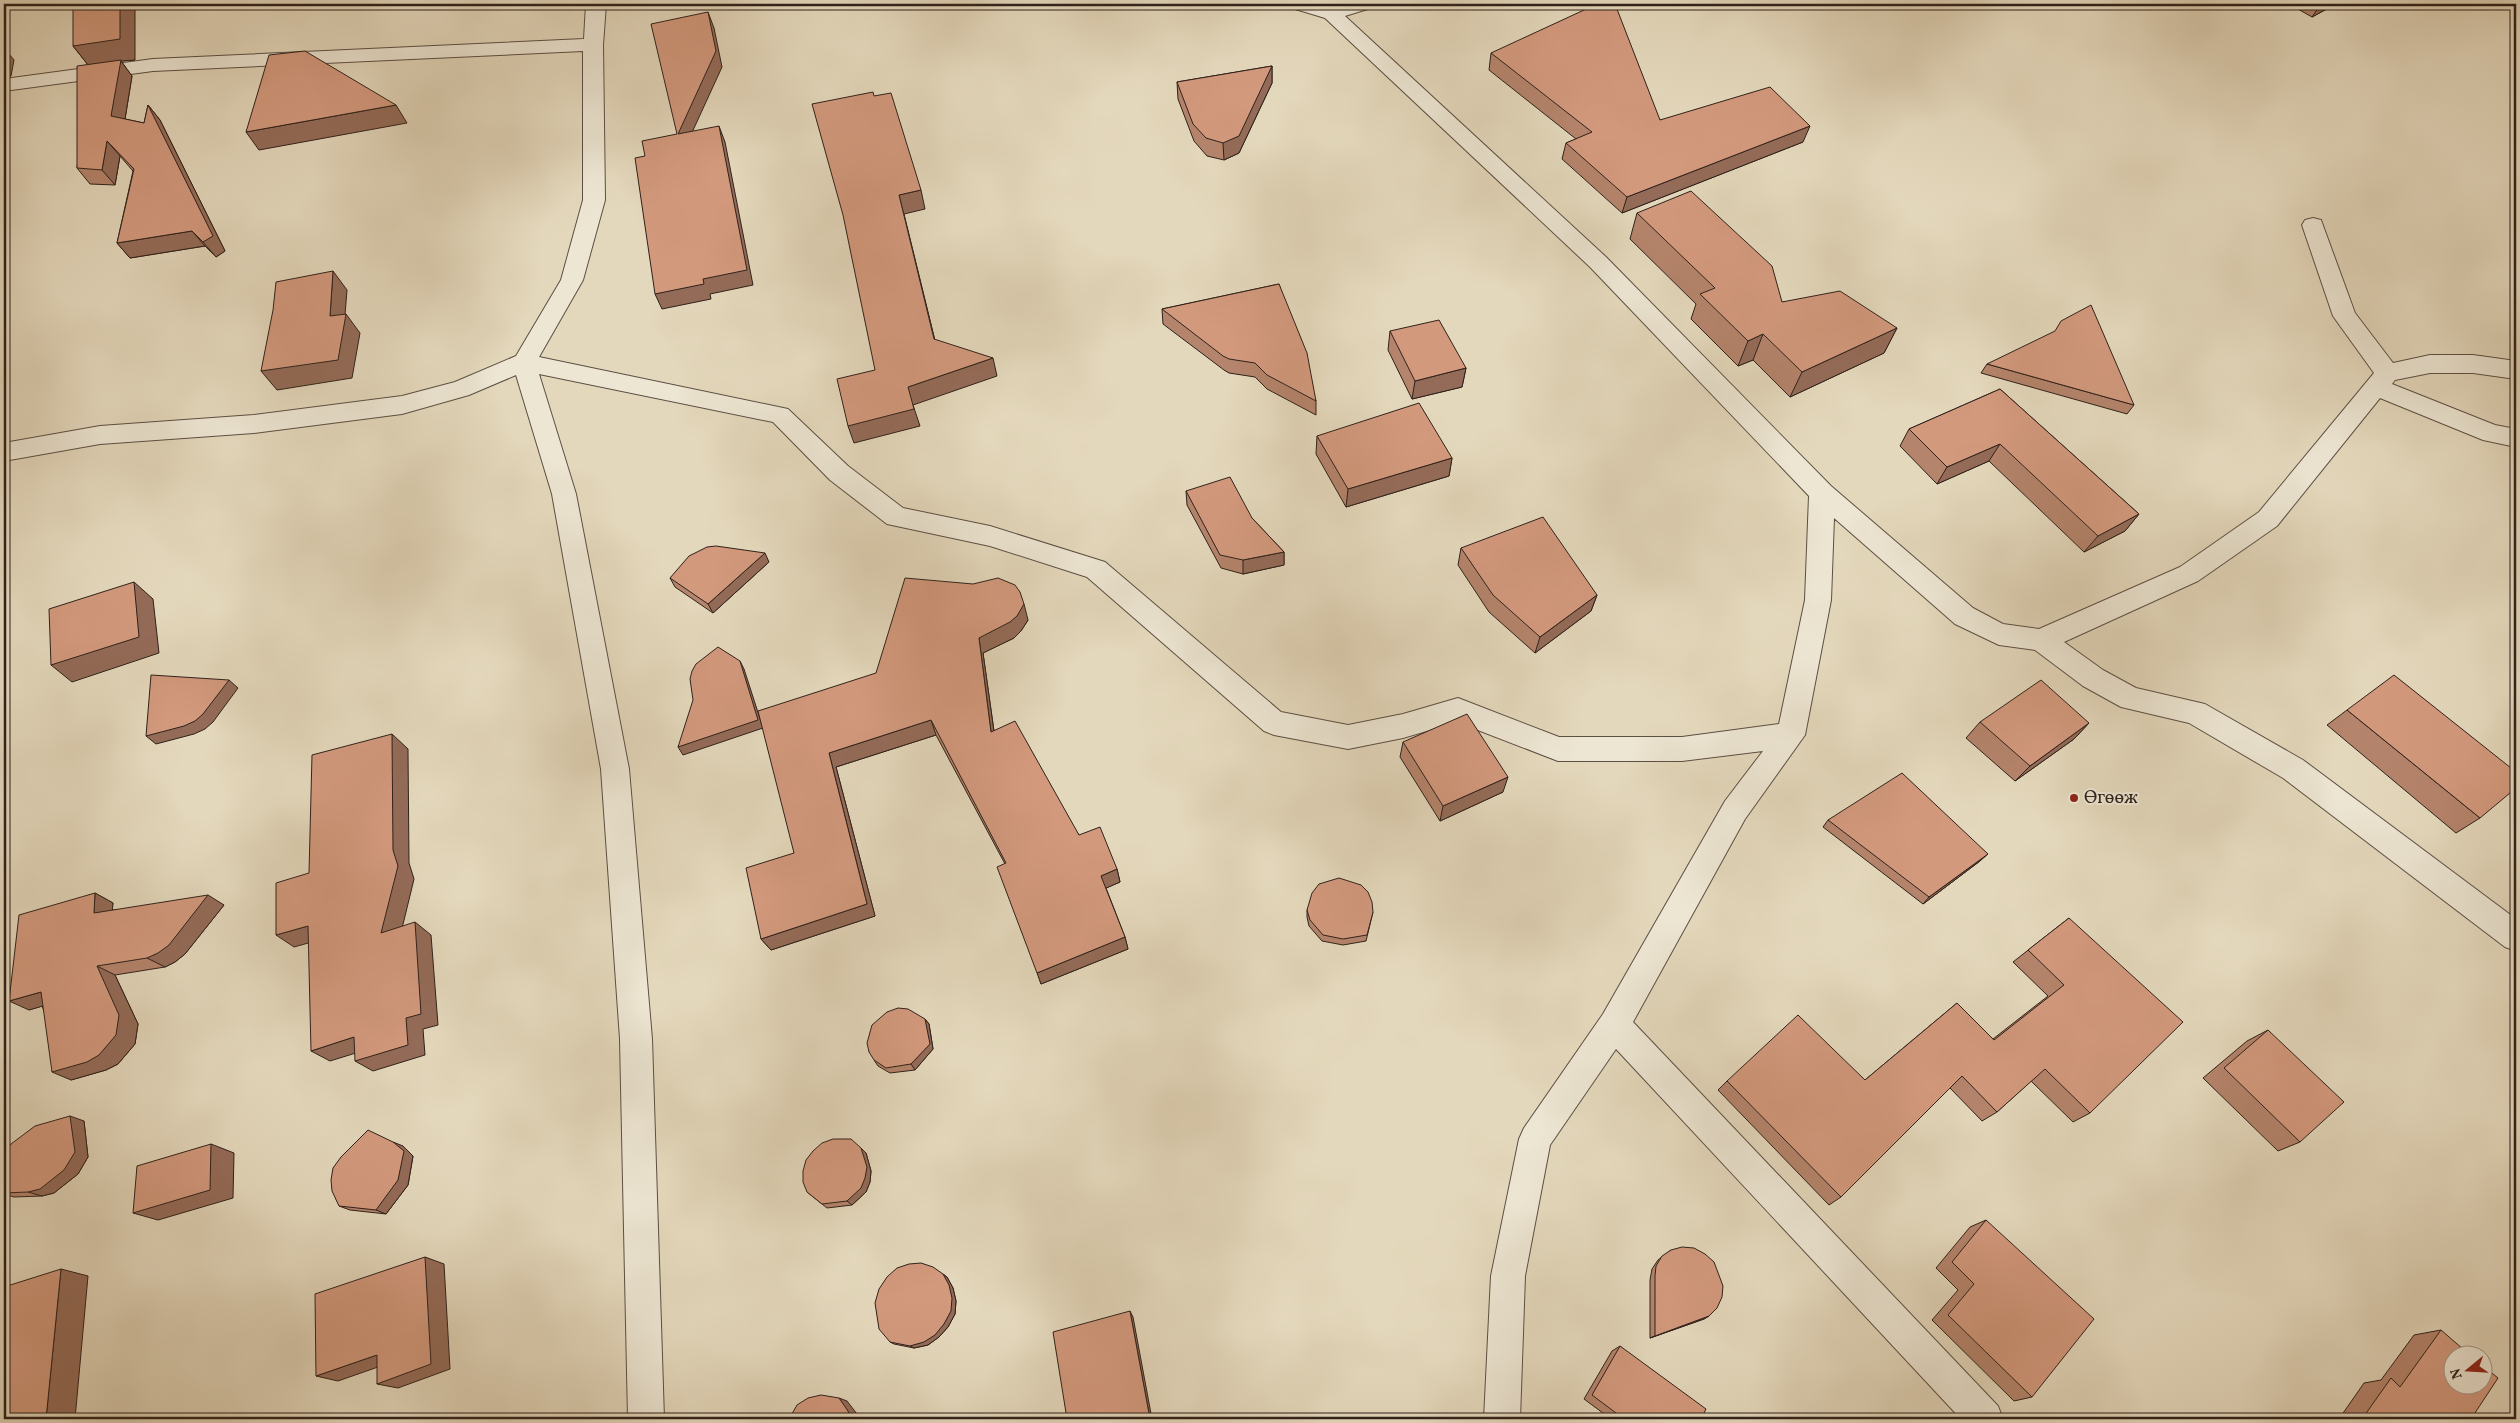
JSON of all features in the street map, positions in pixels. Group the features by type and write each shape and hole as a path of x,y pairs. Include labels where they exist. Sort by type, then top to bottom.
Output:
{"street":[{"path":"596,4 593,45 594,200 572,280 524,362 564,494 615,769 636,1039 646,1419"},
{"path":"1299,4 1332,14 1598,262 1822,493 1964,616 1998,634 2041,640 2093,678 2131,699 2195,712 2293,769 2516,937"},
{"path":"1332,14 1364,4"},
{"path":"4,85 153,65 593,45"},
{"path":"2313,225 2344,316 2381,380 2492,434 2516,438"},
{"path":"4,452 100,435 254,424 402,405 462,389 524,362 780,415 839,473 896,517 990,536 1096,569 1274,724 1348,737 1403,726 1458,710 1558,749 1682,749 1792,735"},
{"path":"2041,640 2189,574 2268,519 2381,380 2430,364 2473,364 2516,370"},
{"path":"1502,1419 1508,1276 1536,1139 1614,1025 1735,810 1792,735 1818,600 1822,493"},
{"path":"1614,1025 1985,1419"}],"building":[{"path":"73,4 120,4 120,39 73,46"},
{"path":"1597,4 1615,4 1660,120 1770,87 1810,126 1627,197 1566,143 1592,132 1491,53"},
{"path":"708,12 716,51 678,134 719,126 747,270 703,279 704,284 655,294 635,158 645,156 642,141 677,134 651,24"},
{"path":"305,51 396,105 246,132 269,55"},
{"path":"121,60 111,116 144,123 148,105 213,236 203,242 192,231 117,243 134,169 107,141 102,170 77,168 77,66"},
{"path":"1272,66 1239,136 1223,143 1206,138 1193,124 1177,82"},
{"path":"873,92 874,96 891,93 921,190 899,195 934,339 993,358 908,387 914,409 848,426 837,379 875,370 843,215 812,104"},
{"path":"1691,191 1772,266 1782,302 1840,291 1897,328 1802,372 1763,334 1748,341 1700,294 1715,288 1637,213"},
{"path":"333,271 330,316 346,314 338,360 261,371 273,310 276,282"},
{"path":"1279,284 1307,353 1316,401 1267,375 1255,363 1229,359 1223,356 1162,309"},
{"path":"2091,305 2134,405 1987,364 2055,331 2061,321"},
{"path":"1439,320 1466,368 1415,381 1390,331"},
{"path":"2000,389 2139,514 2098,536 2000,444 1947,467 1909,429"},
{"path":"1419,403 1452,458 1348,489 1317,436"},
{"path":"1230,477 1252,518 1284,552 1243,560 1220,555 1186,491"},
{"path":"1543,517 1597,595 1540,637 1493,595 1461,548"},
{"path":"716,546 765,553 708,604 670,578 689,556 707,547"},
{"path":"905,578 973,584 998,578 1015,585 1020,592 1024,604 1017,616 1010,622 979,638 991,732 1015,721 1079,835 1100,827 1117,869 1101,876 1125,937 1037,973 997,867 1006,863 931,720 829,753 867,904 761,939 746,868 794,853 758,711 876,673"},
{"path":"134,582 139,637 51,665 49,609"},
{"path":"718,647 740,661 758,720 678,747 693,700 690,679 692,671 696,664"},
{"path":"151,675 229,680 203,714 195,721 184,726 146,736"},
{"path":"2394,675 2516,772 2516,788 2480,818 2347,710"},
{"path":"2041,680 2089,723 2030,766 1980,722"},
{"path":"1467,714 1508,777 1443,806 1403,742"},
{"path":"392,734 393,850 398,866 381,933 415,922 421,1014 406,1018 408,1045 355,1061 354,1037 311,1051 308,926 276,935 276,883 309,873 312,755"},
{"path":"1902,773 1988,854 1929,897 1828,820"},
{"path":"1339,878 1361,885 1368,892 1373,912 1367,935 1343,939 1323,935 1310,920 1307,910 1312,893 1319,884"},
{"path":"95,893 94,913 208,895 169,945 158,953 147,958 97,966 119,1015 116,1035 99,1055 87,1062 52,1072 41,992 9,1001 19,915"},
{"path":"2069,918 2183,1022 2090,1113 2045,1069 1997,1112 1962,1076 1841,1197 1727,1081 1798,1015 1865,1080 1957,1003 1994,1040 2064,985 2028,950"},
{"path":"898,1008 908,1009 925,1019 930,1044 911,1064 886,1068 874,1060 869,1052 867,1043 872,1025 887,1012"},
{"path":"2268,1030 2344,1102 2300,1142 2224,1068"},
{"path":"70,1116 75,1152 64,1170 40,1189 28,1192 4,1193 4,1154 11,1144 35,1126"},
{"path":"368,1130 393,1142 404,1151 398,1180 376,1210 339,1206 332,1191 333,1168 341,1157"},
{"path":"833,1139 851,1139 861,1148 867,1167 861,1188 847,1201 822,1204 807,1192 803,1182 803,1171 806,1160 813,1151 822,1143"},
{"path":"211,1144 210,1190 133,1213 137,1166"},
{"path":"1986,1220 2094,1319 2032,1397 1948,1315 1974,1284 1952,1262"},
{"path":"1682,1247 1694,1248 1714,1262 1723,1286 1722,1297 1717,1308 1709,1316 1655,1336 1656,1266 1662,1256 1671,1250"},
{"path":"425,1257 431,1364 377,1384 377,1355 316,1376 315,1294"},
{"path":"921,1263 933,1267 943,1274 949,1285 952,1298 951,1311 935,1335 924,1342 910,1346 890,1342 879,1329 875,1303 879,1289 887,1277 897,1268"},
{"path":"61,1269 46,1419 4,1419 4,1287"},
{"path":"1130,1311 1150,1419 1067,1419 1053,1332"},
{"path":"2441,1330 2459,1346 2442,1346 2442,1396 2486,1396 2471,1419 2362,1419 2391,1378 2400,1387"},
{"path":"1620,1346 1706,1409 1701,1419 1624,1419 1592,1395"},
{"path":"2492,1373 2498,1378 2492,1387"},
{"path":"821,1395 839,1398 848,1411 850,1419 789,1419 797,1405 808,1398"}],"place":[{"name":"Өгөөж","path":"2074,798"}]}
